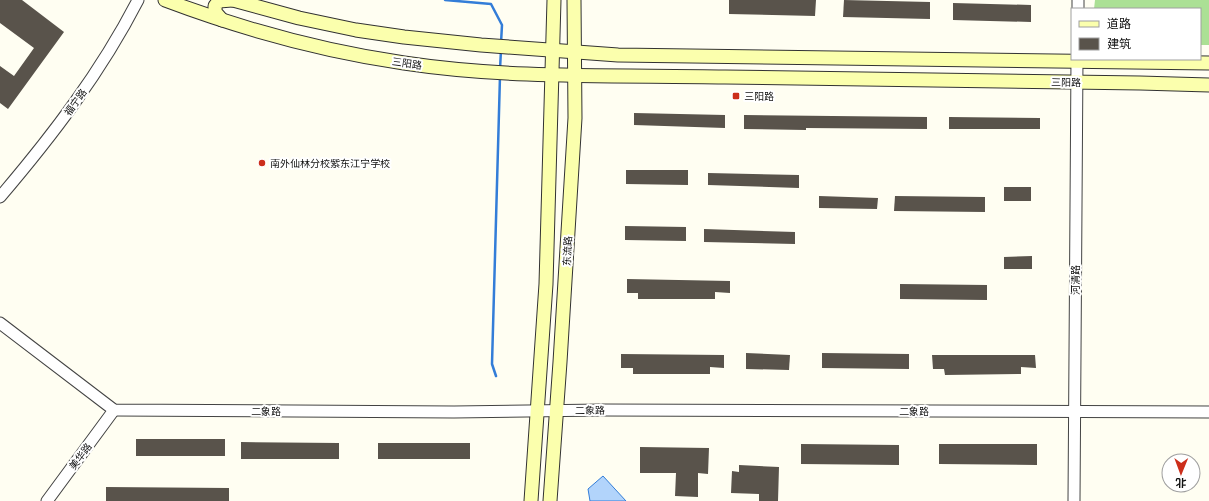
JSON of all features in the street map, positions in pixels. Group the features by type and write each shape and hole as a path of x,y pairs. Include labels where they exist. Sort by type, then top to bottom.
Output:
{"main road":[{"name":"三阳路","path":"165,0 222,20 285,38 353,54 403,63 482,71 553,75 1209,85"},
{"name":"三阳路","path":"233,0 300,18 356,30 404,38 481,46 626,55 1071,60"},
{"path":"222,20 215,12 215,6 220,1 233,0"},
{"name":"东流路","path":"531,501 546,284 554,50 554,0"},
{"name":"东流路","path":"550,501 575,118 574,0"},
{"name":"三阳路","path":"1077,60 1209,63"}],"street":[{"name":"福宁路","path":"0,197 38,152 91,80 129,18 138,0"},
{"name":"河清路","path":"1074,501 1077,60"},
{"path":"0,323 114,410"},
{"name":"二象路","path":"114,410 1209,412"},
{"name":"美华路","path":"47,501 114,410"}],"green space":[{"path":"1095,0 1209,0 1209,45 1201,45 1201,8 1094,8"}],"water":[{"path":"603,476 626,501 590,501 588,489"}],"building":[{"path":"0,0 22,0 64,32 8,109 0,103 0,66 14,76 34,48 0,23"},
{"path":"729,0 816,0 815,16 729,14"},
{"path":"844,0 930,2 930,19 843,17"},
{"path":"953,3 1031,5 1031,22 953,20"},
{"path":"634,113 725,115 725,128 634,125"},
{"path":"744,115 927,117 927,129 744,129"},
{"path":"949,117 1040,118 1040,129 949,129"},
{"path":"626,170 688,170 688,185 626,184"},
{"path":"708,173 799,175 799,188 708,185"},
{"path":"1004,187 1031,187 1031,201 1004,201"},
{"path":"819,196 878,198 877,209 819,208"},
{"path":"895,196 985,197 985,212 894,211"},
{"path":"625,226 686,227 686,241 625,240"},
{"path":"704,229 795,232 795,244 704,242"},
{"path":"1032,256 1032,269 1004,269 1004,257"},
{"path":"627,279 730,281 730,293 715,292 715,299 638,299 638,293 627,293"},
{"path":"900,284 987,285 987,300 900,299"},
{"path":"746,353 790,355 789,370 746,369"},
{"path":"822,353 909,354 909,369 822,368"},
{"path":"621,354 724,355 724,368 710,367 710,374 633,374 633,368 621,368"},
{"path":"932,355 1035,355 1036,368 1021,367 1021,374 945,375 944,369 933,369"},
{"path":"136,439 225,439 225,456 136,456"},
{"path":"241,442 339,443 339,459 241,459"},
{"path":"378,443 470,443 470,459 378,459"},
{"path":"801,444 899,445 899,465 801,464"},
{"path":"939,444 1037,444 1037,465 939,464"},
{"path":"640,447 709,448 708,474 698,473 698,497 675,496 676,473 640,473"},
{"path":"739,465 779,467 778,501 759,501 759,494 731,493 732,471 739,472"},
{"path":"106,487 229,488 229,501 106,501"}],"waterway":[{"path":"445,0 491,4 502,25 501,43"},
{"path":"500,69 501,50"},
{"path":"496,376 492,364 500,76"}],"place":[{"name":"三阳路","path":"736,96"},
{"name":"南外仙林分校紫东江宁学校","path":"262,163"}]}
